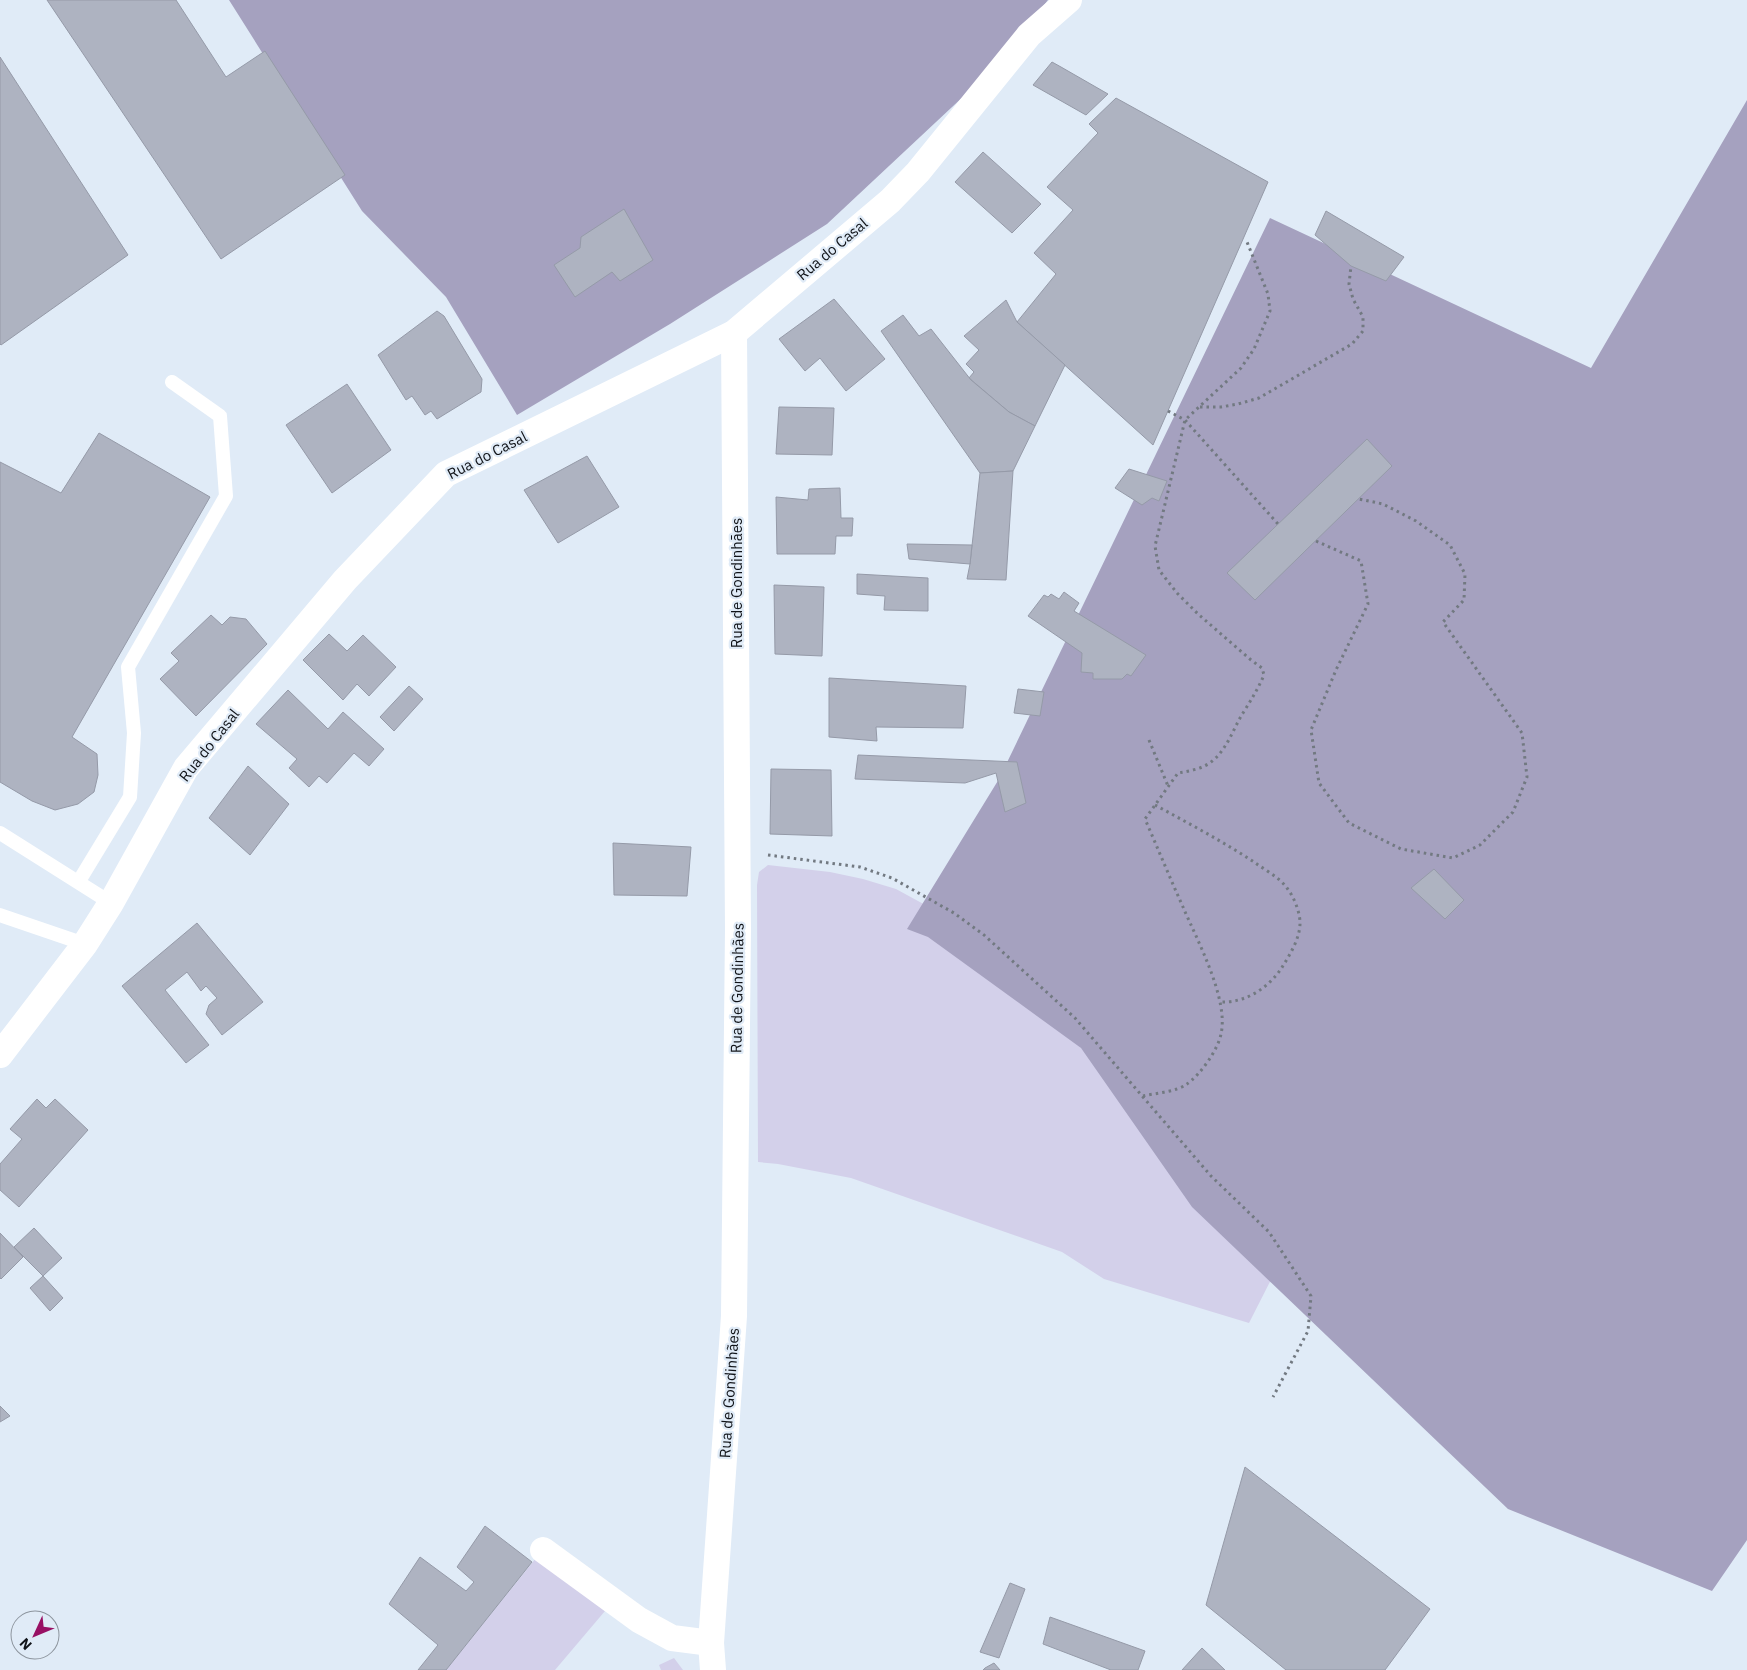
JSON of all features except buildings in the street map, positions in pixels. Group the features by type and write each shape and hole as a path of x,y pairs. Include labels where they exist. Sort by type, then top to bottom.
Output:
{"street":[{"name":"Rua do Casal","path":"0,1055 85,944 111,903 186,768 345,580 446,474 734,333 890,201 918,172 1030,35 1069,0"},
{"name":"Rua de Gondinhães","path":"713,1670 711,1643 734,1316 738,855 734,333"},
{"path":"543,1550 640,1620 672,1638 711,1643"}],"lane":[{"path":"79,881 130,797 134,734 128,667 226,496 220,416 172,382"},
{"path":"0,833 79,881 111,903"},
{"path":"0,915 85,944"}],"path":[{"path":"1143,1096 1185,1085 1196,1077 1210,1058 1221,1035 1220,1002 1206,961 1145,819 1178,773 1196,770 1212,762 1229,741 1264,675 1262,668 1198,614 1159,570 1155,546 1185,420 1241,368 1254,349 1270,311 1268,294 1247,242"},
{"path":"1200,407 1220,407 1259,398 1352,344 1363,331 1364,317 1353,299 1350,284 1351,266"},
{"path":"1168,411 1185,420 1278,524"},
{"path":"1316,540 1361,561 1368,604 1310,730 1319,783 1348,823 1401,848 1452,858 1480,845 1512,812 1527,777 1522,733 1443,622 1464,600 1465,574 1450,545 1416,520 1383,504 1359,499"},
{"path":"1149,740 1168,786"},
{"path":"1155,805 1222,842 1272,874 1287,888 1298,908 1300,924 1297,937 1288,957 1275,976 1266,986 1249,996 1232,1002 1220,1002"},
{"path":"738,855 775,855 860,867 892,878 954,914 984,935 1075,1018 1212,1176 1269,1232 1312,1296 1308,1331 1273,1397"}],"shaded area":[{"path":"229,0 1048,0 998,64 827,224 670,324 517,415 446,297 362,211"},
{"path":"1747,100 1747,1540 1712,1591 1508,1509 1192,1207 1081,1048 928,937 907,929 999,779 1270,218 1591,368"},
{"path":"768,865 830,872 896,889 929,907 1018,980 1280,1262 1249,1323 1104,1279 1062,1252 851,1178 758,1162 757,885 759,872"},
{"path":"536,1558 605,1611 555,1670 446,1670"},
{"path":"674,1658 683,1670 661,1670 659,1665"}]}
